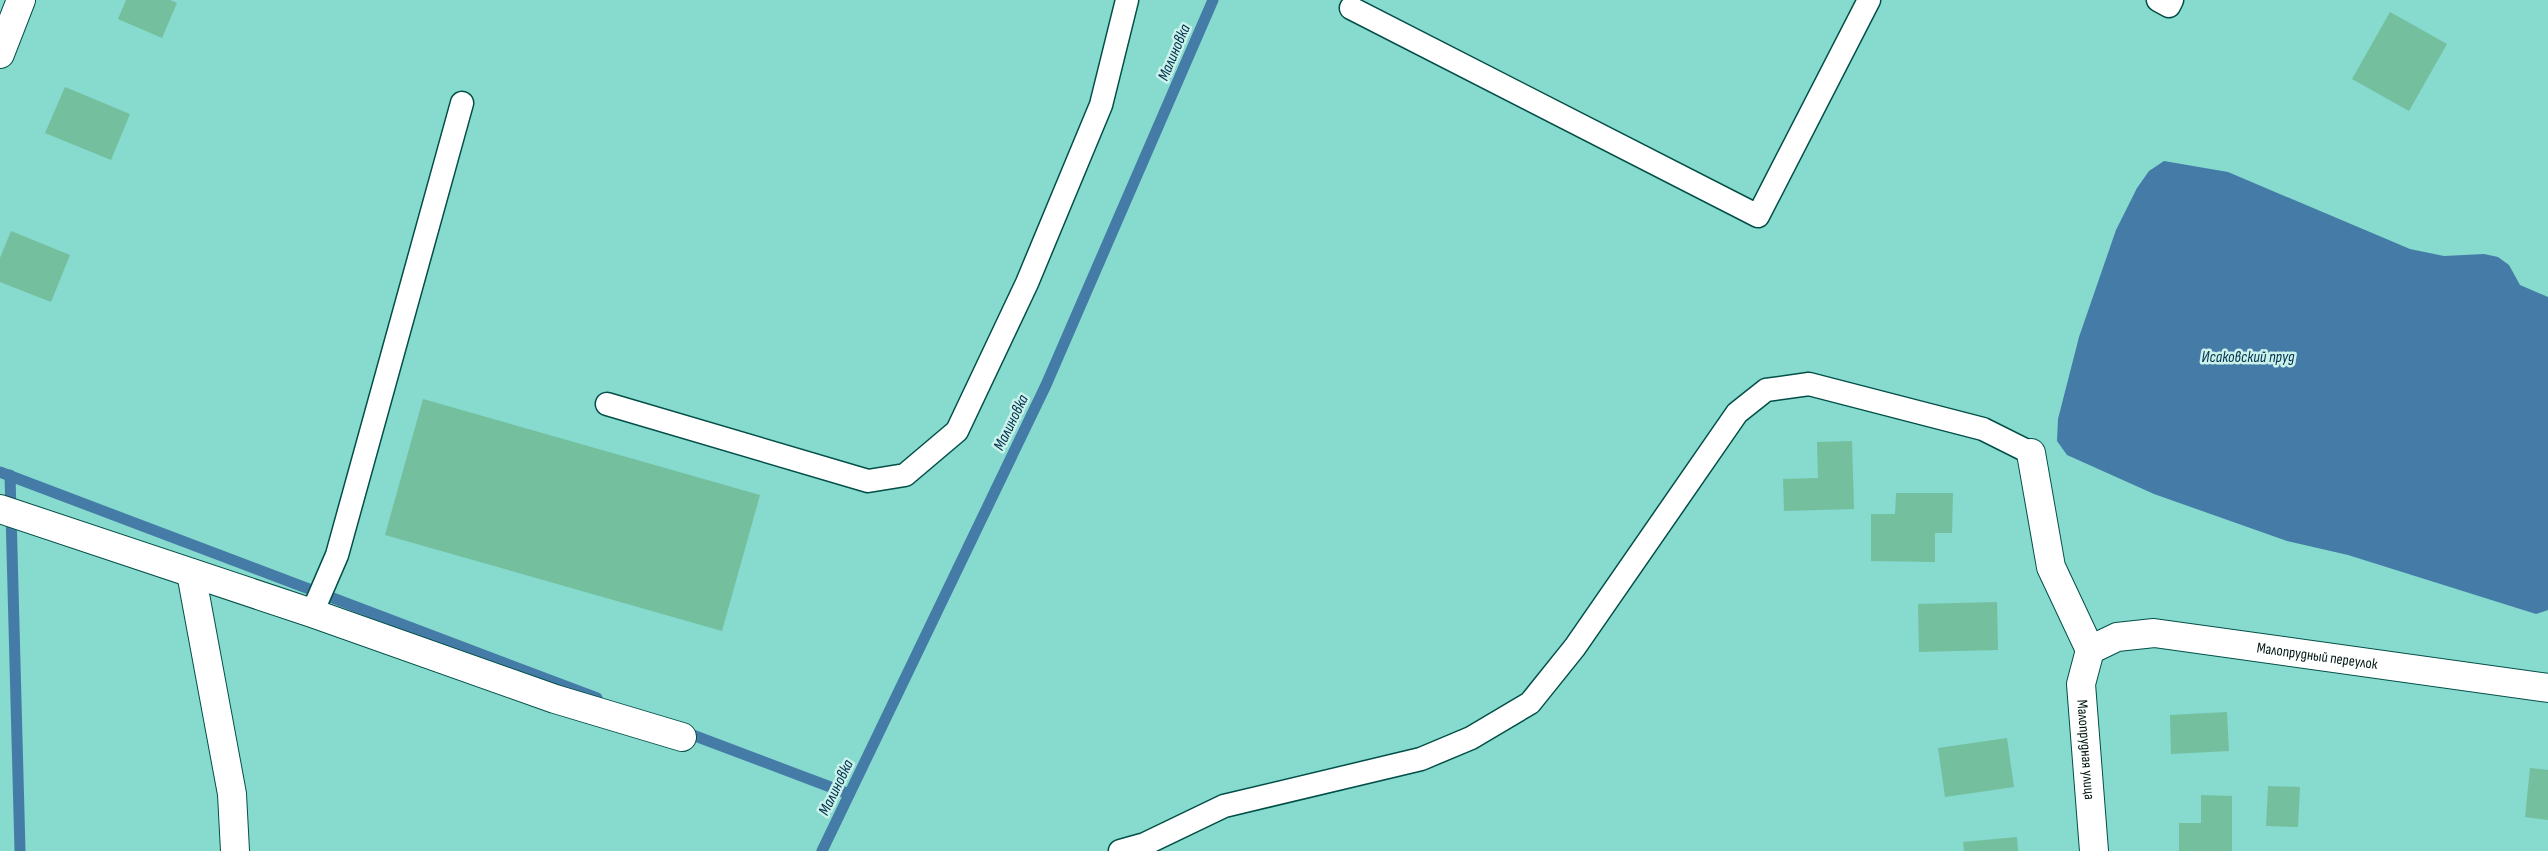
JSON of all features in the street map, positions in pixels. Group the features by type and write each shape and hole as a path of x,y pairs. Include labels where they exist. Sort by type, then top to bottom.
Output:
{"street":[{"path":"0,54 21,0"},
{"path":"2031,453 2051,567 2090,650"},
{"path":"0,509 312,613 555,699 682,737"},
{"path":"192,573 232,794 235,851"},
{"name":"Малопрудный переулок","path":"2090,650 2118,637 2154,633 2548,688"},
{"name":"Малопрудная улица","path":"2090,650 2081,684 2094,851"}],"lane":[{"path":"606,404 868,482 905,475 956,431 1027,283 1101,105 1127,0"},
{"path":"1351,8 1758,216 1869,0"},
{"path":"2158,0 2169,6 2172,0"},
{"path":"312,613 337,554 462,103"},
{"path":"1120,851 1145,844 1224,806 1421,759 1471,738 1530,703 1575,647 1737,413 1766,390 1809,384 1983,429 2031,453"}],"water":[{"name":"Исаковский пруд","path":"2164,161 2228,172 2410,249 2444,256 2484,254 2498,257 2509,265 2520,285 2548,297 2548,610 2536,614 2348,555 2287,541 2154,494 2067,455 2057,441 2058,419 2079,337 2116,230 2137,188 2149,171"}],"building":[{"path":"126,0 170,0 177,3 162,38 118,19"},
{"path":"2390,12 2447,44 2409,111 2352,79"},
{"path":"65,87 130,114 111,160 45,133"},
{"path":"11,231 70,255 51,302 0,282 0,258"},
{"path":"423,399 760,495 722,631 385,535"},
{"path":"1852,441 1854,509 1784,511 1783,479 1818,478 1817,442"},
{"path":"1896,493 1953,493 1952,533 1935,533 1935,562 1871,561 1871,514 1895,514"},
{"path":"1997,602 1998,650 1919,652 1918,604"},
{"path":"2227,712 2229,751 2171,754 2170,715"},
{"path":"2007,738 2014,787 1945,797 1938,748"},
{"path":"2530,768 2548,770 2548,820 2525,817"},
{"path":"2268,786 2300,787 2298,827 2266,826"},
{"path":"2201,795 2232,796 2232,851 2179,851 2179,823 2201,823"},
{"path":"2017,837 2018,851 1964,851 1963,842"}],"waterway":[{"name":"Малиновка","path":"822,851 1046,385 1213,0"},
{"path":"0,472 597,698"},
{"path":"10,475 20,851"},
{"path":"682,731 849,794"}]}
